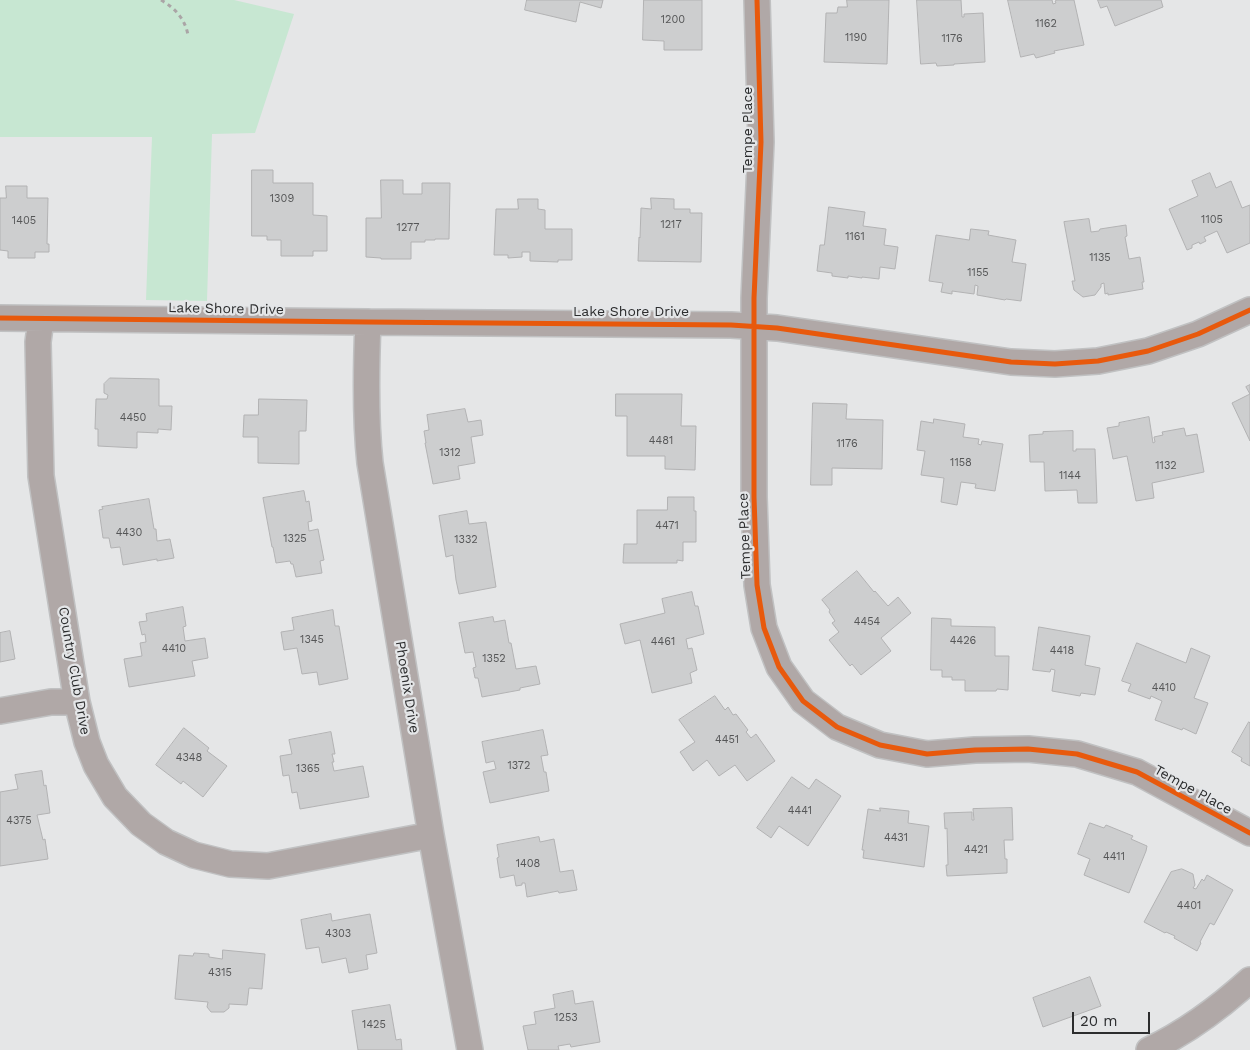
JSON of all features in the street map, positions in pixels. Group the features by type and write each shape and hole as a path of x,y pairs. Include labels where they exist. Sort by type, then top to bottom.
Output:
{"street":[{"name":"Tempe Place","path":"757,0 761,142 754,298 754,497 757,585 764,628 779,667 803,701 837,727 880,745 927,754 975,750 1028,749 1077,754 1136,772 1250,834"},
{"name":"Lake Shore Drive","path":"0,318 658,323 754,326 1011,362 1055,364 1098,361 1148,351 1198,334 1250,310"},
{"name":"Country Club Drive","path":"41,319 38,342 41,476 77,702 87,742 96,765 115,797 141,824 166,842 194,855 230,864 268,866 431,835"},
{"name":"Phoenix Drive","path":"368,322 367,438 370,463 431,835 470,1050"},
{"path":"0,711 51,702 77,702"},
{"path":"1149,1050 1192,1027 1226,1002 1250,980"}],"path":[{"path":"161,0 172,7 180,16 186,26 188,35"}],"green space":[{"path":"0,0 234,0 294,14 255,133 212,134 207,301 146,300 152,137 0,137"}],"building":[{"path":"527,0 603,0 601,8 580,2 576,22 525,10"},
{"path":"644,0 702,0 702,50 664,50 664,41 643,40"},
{"path":"847,0 889,0 887,64 824,62 826,13 837,13 838,7 847,7"},
{"path":"917,0 961,0 962,17 964,17 964,14 983,13 985,62 937,66 936,63 921,64"},
{"path":"1008,0 1052,0 1053,4 1057,0 1074,0 1084,45 1054,51 1055,53 1036,58 1034,54 1021,57"},
{"path":"1098,0 1161,0 1163,7 1115,26 1107,6 1101,8"},
{"path":"252,170 273,170 273,183 313,183 313,215 327,216 327,251 313,251 313,256 281,256 281,240 267,240 267,236 252,236"},
{"path":"1210,173 1216,188 1231,181 1242,208 1250,205 1250,243 1227,253 1217,231 1204,237 1206,241 1192,245 1192,248 1187,250 1169,209 1198,196 1192,181"},
{"path":"381,180 403,180 403,194 422,194 422,183 450,183 449,239 411,242 411,259 366,257 366,218 381,218"},
{"path":"6,186 27,186 27,198 48,198 47,244 49,244 49,252 35,252 35,258 8,258 8,251 0,250 0,198 6,198"},
{"path":"651,198 674,199 674,209 690,209 690,213 702,213 701,262 638,261 641,208 651,209"},
{"path":"518,199 538,199 538,209 545,210 545,229 572,229 572,260 558,260 558,262 530,261 530,252 522,252 522,257 508,258 508,255 494,255 496,209 518,209"},
{"path":"829,207 865,212 863,226 886,229 884,245 898,247 895,269 880,267 879,279 832,276 832,273 817,271 820,245 824,245"},
{"path":"1089,219 1091,232 1126,225 1127,236 1125,237 1129,259 1140,257 1144,282 1142,282 1143,289 1108,295 1108,293 1105,294 1104,283 1101,284 1095,295 1083,297 1074,290 1072,281 1075,281 1064,222"},
{"path":"971,229 989,231 988,235 1016,240 1012,262 1026,264 1021,301 977,295 978,286 975,285 974,294 952,291 952,294 941,292 943,283 929,281 936,235 969,240"},
{"path":"110,378 159,379 159,406 172,406 171,430 158,429 158,433 137,432 137,448 98,446 98,429 95,429 96,399 107,399 108,395 104,393 104,384"},
{"path":"1250,385 1250,394 1246,387"},
{"path":"616,394 682,394 681,426 696,426 695,470 665,469 665,456 627,456 627,416 616,416"},
{"path":"1250,394 1250,441 1232,403"},
{"path":"259,399 307,400 306,431 299,431 299,464 258,463 258,437 243,437 244,415 258,415"},
{"path":"813,403 847,404 846,419 883,420 882,469 832,468 832,485 811,485"},
{"path":"465,409 468,422 481,420 483,435 471,437 475,463 458,466 460,479 433,484 425,443 424,431 429,430 427,415"},
{"path":"1149,417 1153,443 1155,442 1154,437 1163,435 1162,432 1184,428 1186,436 1197,434 1204,472 1152,483 1154,498 1136,501 1127,456 1113,459 1107,428 1119,426 1119,423"},
{"path":"934,419 965,424 963,437 979,439 978,444 981,445 982,441 1003,444 995,491 975,488 976,484 961,482 957,505 941,502 944,478 921,475 925,451 917,450 921,421 933,423"},
{"path":"1073,431 1073,451 1076,451 1076,449 1095,449 1097,503 1078,503 1077,490 1045,491 1044,462 1030,462 1029,435 1043,434 1043,432"},
{"path":"304,491 306,502 309,501 312,521 308,522 309,531 318,529 324,560 320,561 322,573 296,577 293,564 290,561 276,563 263,498"},
{"path":"668,497 694,497 696,542 683,542 683,561 677,560 677,563 623,563 624,544 637,544 637,510 667,510"},
{"path":"149,499 157,541 170,539 174,558 123,565 120,547 111,548 109,538 103,538 99,510 103,509 102,507"},
{"path":"467,511 469,524 486,522 496,587 459,594 453,555 446,557 439,516"},
{"path":"857,571 888,606 898,597 911,613 881,638 891,651 861,675 852,664 850,666 829,640 839,632 832,623 835,621 829,612 830,610 822,600"},
{"path":"692,592 695,606 698,606 704,634 686,639 688,649 692,648 697,670 690,673 692,683 652,693 640,640 625,644 620,624 665,613 662,599"},
{"path":"183,607 186,626 183,627 185,641 205,638 208,658 192,661 195,676 129,687 124,659 142,656 140,643 146,642 145,634 142,635 139,622 147,621 146,614"},
{"path":"333,610 335,626 339,626 348,679 319,685 317,672 302,674 297,648 284,650 281,632 294,630 292,618"},
{"path":"493,617 494,622 505,620 516,669 536,666 540,684 482,697 478,678 475,678 473,668 476,667 473,652 465,653 459,623"},
{"path":"932,618 951,619 951,626 995,627 995,656 1009,656 1008,690 965,691 965,680 952,680 952,677 942,677 942,670 931,670"},
{"path":"1039,627 1090,636 1085,665 1100,668 1095,695 1081,693 1080,696 1052,691 1055,670 1051,669 1050,672 1033,670"},
{"path":"10,631 15,659 0,662 0,633"},
{"path":"1137,643 1186,663 1191,648 1210,656 1194,698 1208,703 1196,734 1155,720 1162,701 1151,696 1150,699 1128,691 1131,684 1122,681"},
{"path":"715,696 725,710 728,707 733,715 736,714 748,730 746,732 751,738 756,734 775,761 747,781 735,765 719,776 707,760 693,771 680,752 695,742 679,720"},
{"path":"1249,722 1250,766 1241,761 1242,758 1232,752"},
{"path":"184,728 209,748 207,751 227,766 203,797 183,781 181,784 156,765"},
{"path":"543,730 548,755 541,756 549,791 490,803 483,772 496,769 494,761 486,763 482,742"},
{"path":"331,732 335,754 332,754 334,771 363,766 369,797 300,809 297,792 292,793 289,775 283,776 280,756 292,754 289,740"},
{"path":"42,771 50,813 37,815 43,840 45,839 48,859 0,866 0,792 18,789 15,775"},
{"path":"792,777 809,789 816,779 841,796 808,846 779,826 771,838 757,828"},
{"path":"880,808 909,811 908,823 929,826 924,867 863,858 864,850 862,850 868,809 880,811"},
{"path":"1012,808 1013,840 1004,840 1007,873 947,876 947,828 945,829 944,813 972,812 972,820 974,820 973,809"},
{"path":"1090,823 1104,828 1106,825 1133,836 1131,839 1147,846 1129,893 1084,875 1090,859 1078,854"},
{"path":"539,837 540,842 554,839 560,872 573,870 577,890 559,893 558,891 527,897 525,883 516,886 514,875 500,878 497,845"},
{"path":"1182,869 1193,874 1195,885 1193,888 1196,889 1207,875 1233,890 1214,925 1210,923 1197,951 1174,938 1175,936 1144,922 1171,872"},
{"path":"331,914 332,921 370,914 377,953 366,955 368,969 349,973 346,958 322,963 319,947 306,949 301,920"},
{"path":"223,950 265,954 262,989 249,988 247,1005 229,1004 229,1008 224,1012 211,1012 207,1007 208,1002 175,999 179,955 209,954 209,957 222,959"},
{"path":"1090,977 1101,1006 1043,1027 1033,998"},
{"path":"573,991 575,1004 593,1001 600,1042 571,1047 570,1044 558,1046 559,1050 528,1050 523,1026 536,1024 534,1012 555,1008 553,995"},
{"path":"390,1005 396,1040 401,1039 402,1050 358,1050 352,1011"}],"cycle path":[{"path":"757,0 761,142 754,298 754,497 757,585 764,628 779,667 803,701 837,727 880,745 927,754 975,750 1028,749 1077,754 1137,772 1250,833"},
{"path":"0,318 731,325 777,328 1011,362 1055,364 1098,361 1148,351 1198,334 1250,310"}]}
